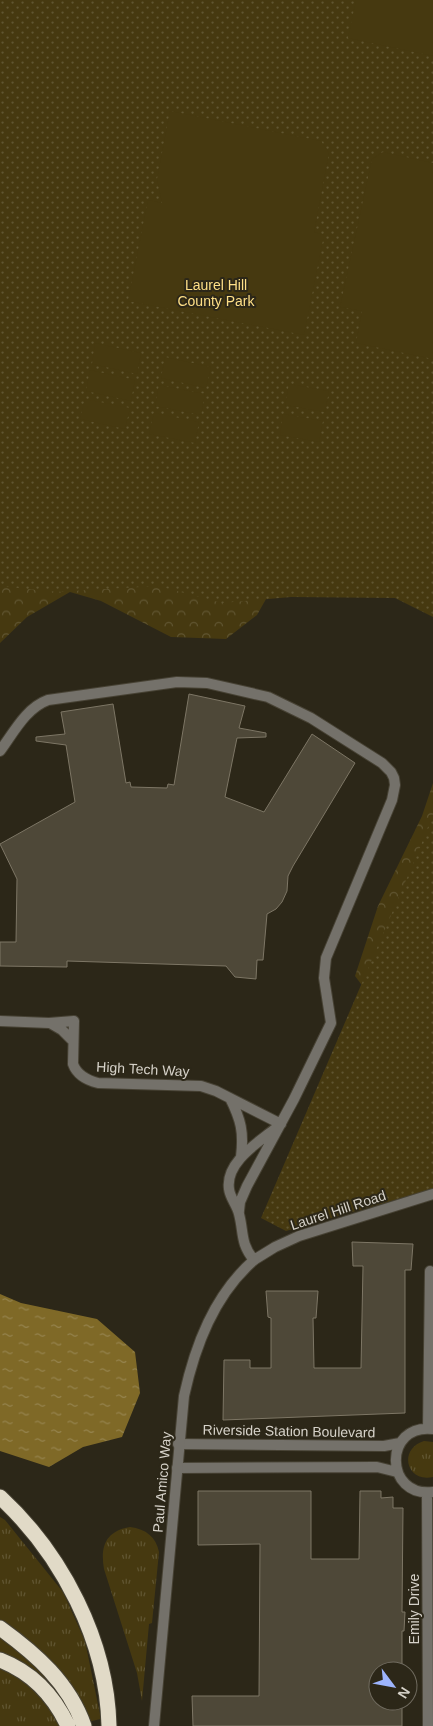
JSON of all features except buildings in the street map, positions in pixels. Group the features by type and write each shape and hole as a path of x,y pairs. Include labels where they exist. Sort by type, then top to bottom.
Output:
{"highway":[{"path":"0,1497 39,1540 72,1591 95,1650 104,1686 109,1726"},
{"path":"0,1628 32,1652 53,1673 74,1702 84,1726"},
{"path":"0,1660 20,1670 36,1682 54,1703 68,1726"}],"street":[{"path":"0,751 30,710 41,702 162,683 207,683 253,693 281,702 311,718 382,763 394,778 394,793 326,958 324,978 331,1023 240,1202 239,1212 244,1244 254,1260"},
{"name":"High Tech Way","path":"49,1023 74,1020 73,1064 75,1070 85,1079 98,1083 193,1085 209,1088 281,1124"},
{"path":"0,1021 49,1023 62,1030 73,1041"},
{"path":"230,1098 242,1128 241,1157"},
{"path":"239,1212 230,1195 228,1186 232,1172 241,1157 281,1124"},
{"name":"Laurel Hill Road","path":"254,1260 274,1247 299,1236 433,1194"},
{"name":"Paul Amico Way","path":"154,1725 178,1444 185,1390 201,1339 210,1320 229,1286 240,1272 254,1260"},
{"path":"397,1472 396,1458 404,1438 415,1431 430,1428 430,1271"},
{"name":"Riverside Station Boulevard","path":"178,1444 384,1446 400,1444"},
{"path":"177,1468 371,1467 397,1472 411,1488 430,1492"},
{"name":"Emily Drive","path":"428,1726 430,1492"}],"green space":[{"name":"Laurel Hill County Park","path":"0,0 433,0 433,617 395,598 291,597 222,603 158,586 55,592 0,586"},
{"path":"356,0 433,0 433,56 348,38"},
{"path":"170,111 321,141 329,153 314,232 324,235 304,335 128,301 148,200 162,203 157,179"},
{"path":"383,152 433,163 433,359 356,343 362,311 340,307 372,159"},
{"path":"0,334 266,599 257,615 226,639 171,637 101,601 70,592 27,617 0,643"},
{"path":"95,343 141,353 137,374 92,364"},
{"path":"165,357 211,367 206,388 161,378"},
{"path":"90,370 135,380 131,401 86,391"},
{"path":"289,384 329,391 325,412 285,405"},
{"path":"159,385 205,394 201,415 155,406"},
{"path":"85,399 130,408 125,429 80,419"},
{"path":"154,413 199,422 195,443 149,434"},
{"path":"283,414 323,421 319,442 280,435"},
{"path":"433,783 433,940 367,992 355,976 378,906 422,816"},
{"path":"433,814 433,1189 286,1231 261,1218"},
{"path":"424,1441 433,1442 433,1477 424,1478 417,1475 411,1470 409,1464 408,1457 411,1451 416,1445"},
{"path":"0,1517 5,1520 63,1592 85,1641 101,1719 68,1726 0,1726"},
{"path":"130,1527 141,1530 153,1538 159,1552 152,1623 149,1624 142,1701 137,1673 103,1561 106,1541 115,1532"}],"water":[{"path":"0,1294 21,1303 97,1319 135,1352 140,1393 122,1437 83,1447 49,1467 0,1451"}]}
